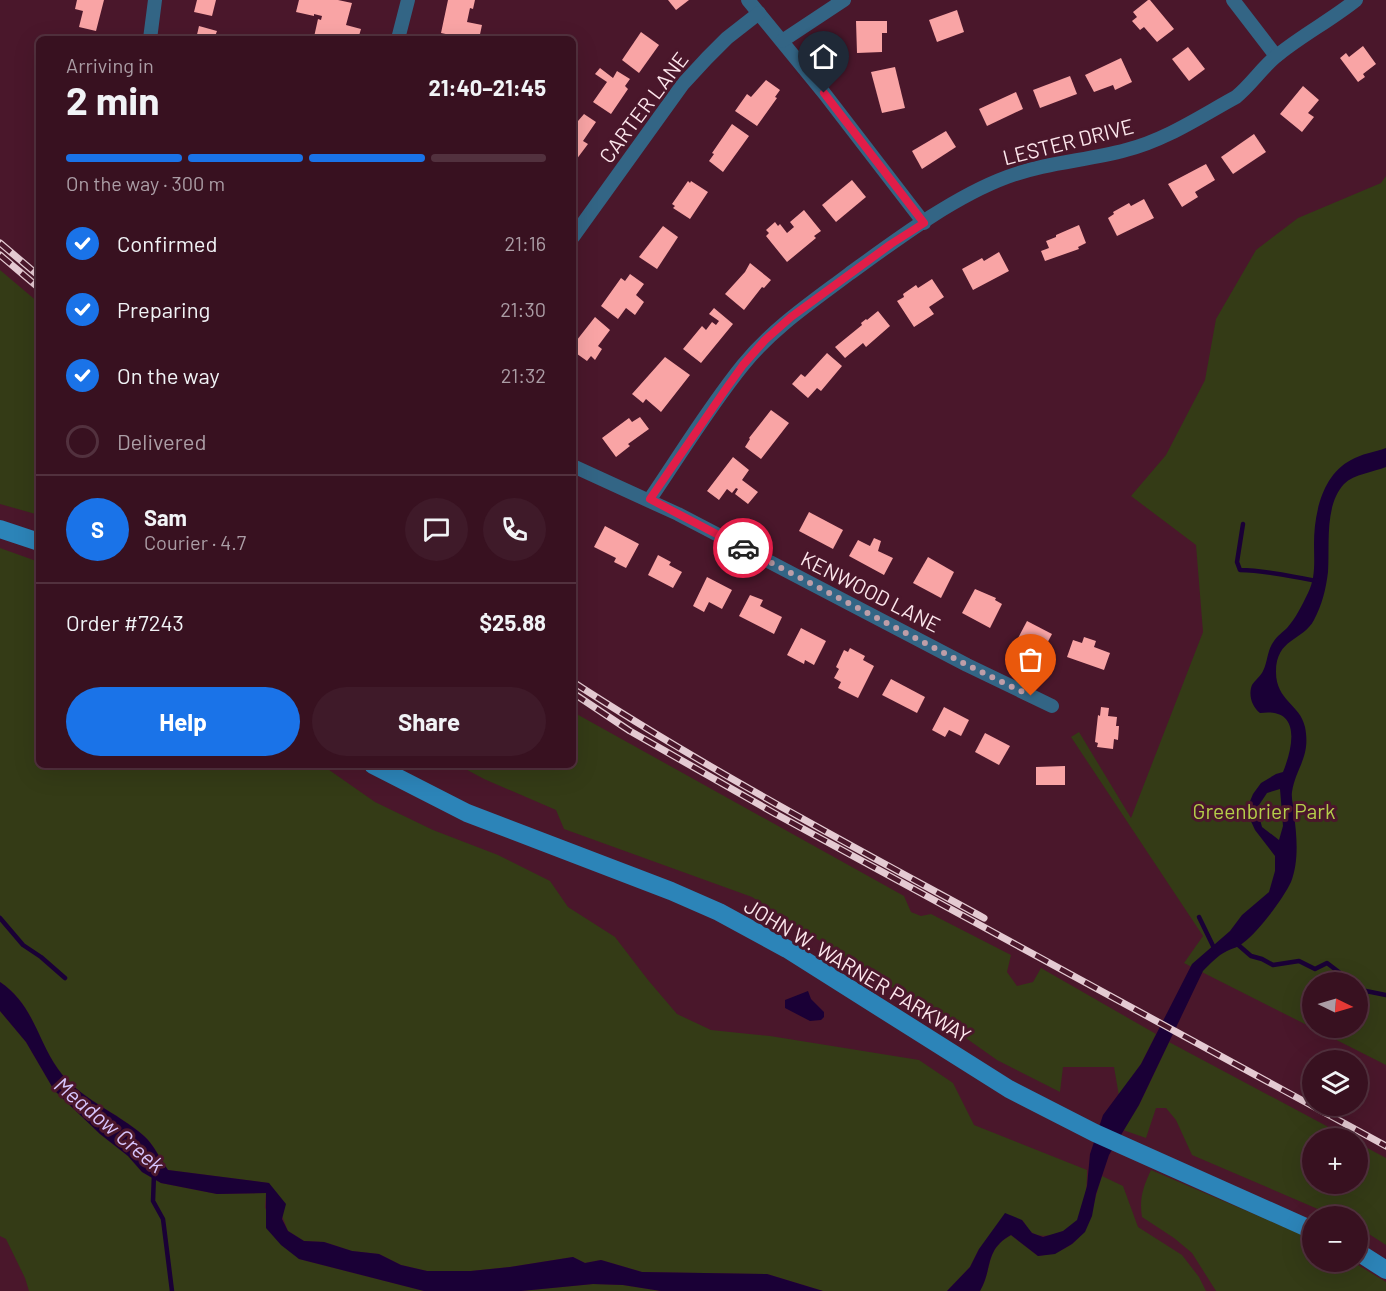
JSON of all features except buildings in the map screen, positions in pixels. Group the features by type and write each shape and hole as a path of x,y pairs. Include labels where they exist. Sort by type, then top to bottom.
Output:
{"main road":[{"path":"0,529 36,541"},
{"name":"JOHN W. WARNER PARKWAY","path":"379,768 467,813 671,891 756,930 1009,1089 1095,1133 1302,1225"},
{"path":"1368,1258 1386,1270"}],"street":[{"path":"150,36 155,0"},
{"path":"399,36 408,0"},
{"path":"748,0 924,223"},
{"path":"782,41 844,0"},
{"path":"1233,0 1276,56"},
{"name":"LESTER DRIVE","path":"650,499 743,365 765,340 791,317 891,244 968,195 1007,177 1037,167 1128,150 1156,140 1236,97 1276,56 1334,18 1356,0"},
{"name":"CARTER LANE","path":"576,233 683,84 727,38 759,13"},
{"name":"KENWOOD LANE","path":"576,467 650,499 967,665 1052,706"}],"green space":[{"name":"Greenbrier Park","path":"1386,176 1386,1065 1368,1056 1368,1050 1356,1050 1333,1038 1368,1038 1368,972 1302,972 1302,1023 1184,963 1203,936 1071,737 1079,732 1131,818 1203,632 1196,545 1131,496 1166,455 1205,380 1216,319 1256,250 1298,218 1381,183"},
{"path":"0,270 36,300 36,514 0,504"},
{"path":"0,548 36,561 36,768 326,768 375,802 433,830 498,855 550,881 568,907 615,937 677,1014 711,1030 770,1036 919,1060 953,1083 974,1125 1087,1170 1084,1204 1080,1216 1073,1225 1048,1236 1041,1236 1030,1231 1022,1220 979,1249 970,1267 947,1291 823,1291 767,1274 642,1272 601,1260 585,1263 573,1257 471,1271 427,1271 401,1265 379,1254 352,1251 324,1242 304,1241 288,1231 269,1183 168,1170 144,1136 76,1089 67,1080 51,1058 20,1001 0,982"},
{"path":"576,714 904,896 911,912 921,916 931,914 1011,955 1007,972 1017,986 1033,982 1041,968 1156,1034 1141,1064 1119,1096 1114,1067 1063,1067 1060,1092 997,1060 919,1005 752,897 564,829 556,810 464,768 576,768"},
{"path":"0,1011 26,1042 54,1090 100,1134 128,1156 142,1172 161,1183 217,1194 266,1193 265,1208 299,1259 424,1291 29,1291 6,1239 0,1236"},
{"path":"1169,1042 1302,1113 1302,1116 1308,1116 1330,1128 1302,1128 1302,1194 1368,1194 1368,1148 1386,1158 1386,1245 1368,1233 1368,1206 1311,1206 1192,1155 1176,1120 1166,1108 1156,1108 1146,1138 1123,1130 1139,1105"},
{"path":"1151,1170 1302,1235 1302,1272 1368,1271 1386,1282 1386,1291 1216,1291 1192,1253 1142,1217 1142,1193"},
{"path":"1102,1176 1123,1186 1138,1227 1182,1255 1199,1277 1206,1291 980,1291 993,1254 1002,1241 1011,1235 1038,1256 1056,1252 1069,1246 1078,1238 1090,1217"},
{"path":"593,1284 623,1285 661,1291 521,1291"}],"water":[{"path":"1386,448 1386,467 1353,478 1344,484 1338,493 1331,514 1328,572 1321,603 1309,627 1285,646 1277,661 1277,682 1280,690 1302,719 1306,737 1305,754 1292,792 1297,849 1291,882 1256,931 1241,944 1220,955 1203,971 1139,1105 1109,1155 1096,1194 1092,1216 1085,1232 1072,1244 1055,1254 1038,1256 1011,1235 1002,1241 993,1254 980,1291 947,1291 970,1267 979,1249 1005,1213 1022,1220 1032,1233 1043,1237 1063,1231 1077,1220 1087,1186 1090,1154 1103,1115 1141,1064 1192,964 1230,931 1242,915 1269,892 1275,871 1275,856 1255,830 1249,817 1248,806 1261,783 1283,772 1290,751 1291,731 1283,716 1260,713 1255,708 1250,693 1252,685 1263,671 1272,644 1293,620 1311,587 1314,569 1314,532 1318,508 1327,485 1333,475 1351,460","holes":["1280,789 1283,826 1279,840 1262,827 1257,808 1267,793"]},
{"name":"Meadow Creek","path":"0,982 11,991 27,1011 51,1058 67,1080 87,1097 144,1136 168,1170 269,1183 286,1204 282,1219 288,1231 304,1241 324,1242 352,1251 379,1254 401,1265 427,1271 471,1271 573,1257 585,1263 601,1260 642,1272 767,1274 823,1291 661,1291 623,1285 593,1284 521,1291 424,1291 299,1259 281,1245 266,1228 266,1193 217,1194 161,1183 142,1172 128,1156 100,1134 54,1090 26,1042 0,1011"},
{"path":"808,991 811,999 824,1012 821,1020 810,1021 785,1008 785,1000"}],"waterway":[{"path":"1243,524 1237,562 1240,570 1269,572 1318,581"},
{"path":"1199,917 1215,950"},
{"path":"0,918 23,945 65,978"},
{"path":"1236,943 1251,956 1273,965 1299,961 1315,969 1327,963 1339,972"},
{"path":"1368,991 1386,995"},
{"name":"Meadow Creek","path":"154,1174 153,1201 163,1219 172,1291"}],"railway":[{"path":"0,243 36,273"},
{"path":"0,255 36,285"},
{"path":"576,684 724,774 984,918"},
{"path":"576,695 630,731 774,813 1386,1146"}],"way so far":[{"path":"743,548 1031,696"}],"route":[{"path":"743,548 650,499 743,365 765,340 791,317 891,244 924,223 824,93"}]}
